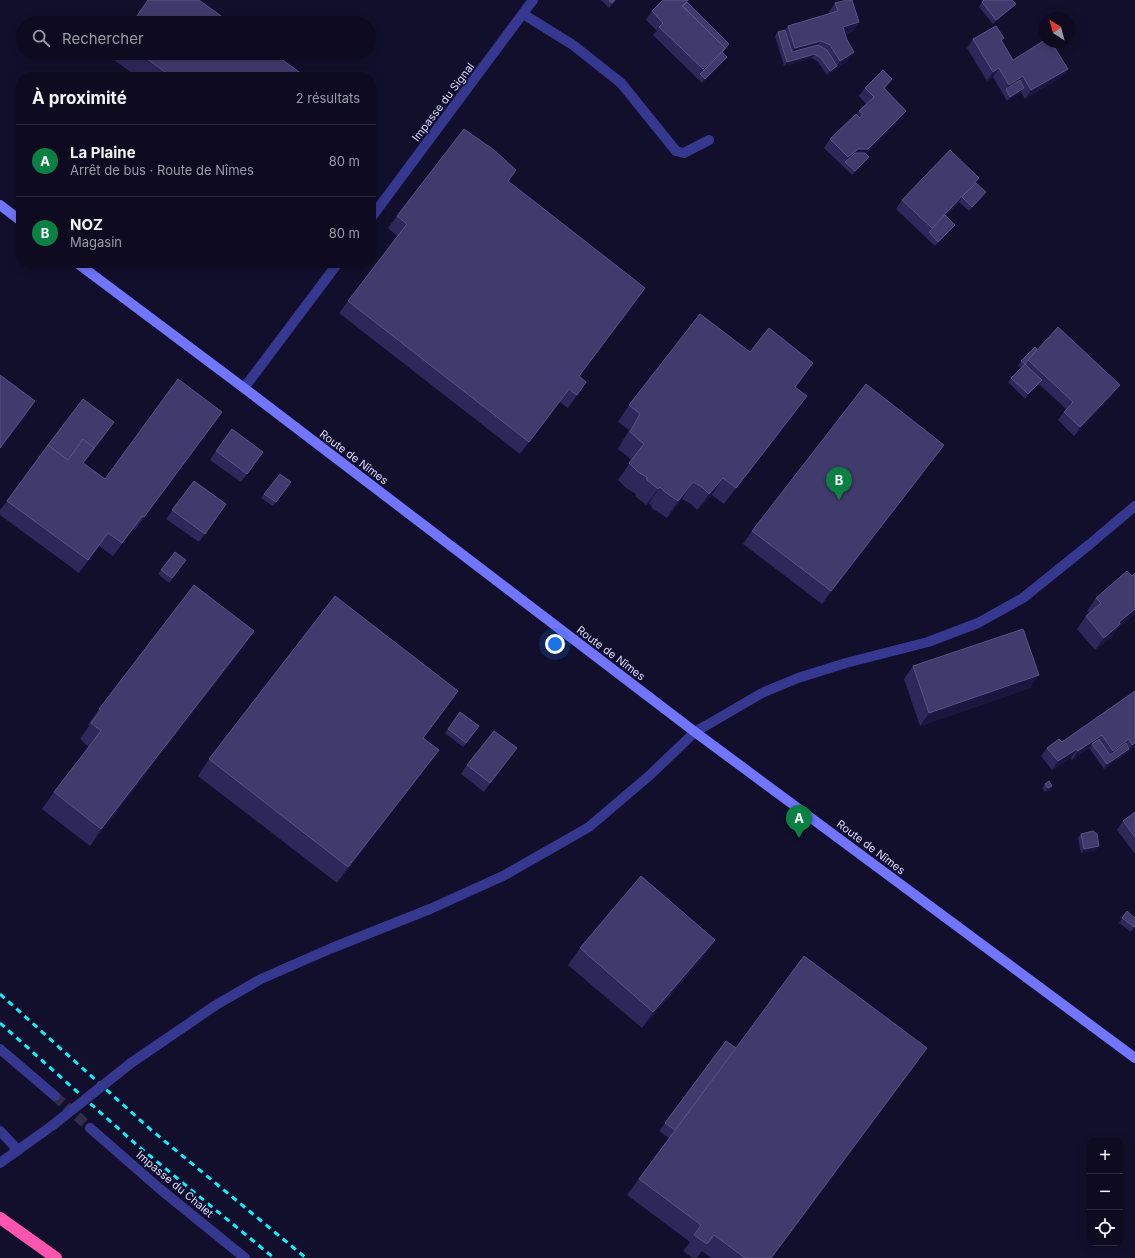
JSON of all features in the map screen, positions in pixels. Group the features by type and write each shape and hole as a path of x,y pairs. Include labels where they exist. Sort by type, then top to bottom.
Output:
{"highway":[{"path":"0,1218 56,1258"}],"main road":[{"path":"0,205 16,217"},
{"name":"Route de Nîmes","path":"84,268 244,388 695,732 1135,1058"}],"street":[{"name":"Impasse du Signal","path":"376,211 533,0"},
{"path":"523,14 574,44 621,83 676,151 684,153 709,140"},
{"path":"244,388 334,268"},
{"path":"0,1163 53,1124 131,1062 216,1005 261,979 332,948 430,909 497,879 589,827 650,775 695,732 762,693 798,678 846,663 928,642 978,623 1023,598 1135,506"},
{"path":"0,1049 55,1096"},
{"name":"Impasse du Chalet","path":"90,1128 160,1189 245,1258"},
{"path":"0,1131 18,1150"}],"building":[{"path":"148,0 199,0 221,16 137,16"},
{"path":"663,0 688,0 682,6 725,48 703,69 659,27 663,23 652,11"},
{"path":"852,0 859,22 843,27 847,40 854,52 840,61 830,45 821,41 795,48 788,26 838,11 835,3"},
{"path":"984,0 1012,0 1016,4 996,20 982,2"},
{"path":"687,2 729,44 722,52 725,48 683,6"},
{"path":"996,26 1004,38 1001,40 1013,60 1039,44 1039,48 1055,48 1068,69 1031,90 1023,76 1009,85 999,68 993,72 973,39"},
{"path":"785,30 792,52 818,45 827,50 837,66 830,71 821,58 815,54 787,62 778,32"},
{"path":"722,52 727,57 705,79 700,74"},
{"path":"149,60 283,60 299,72 165,72"},
{"path":"883,70 892,79 884,88 906,111 868,149 858,149 848,157 830,139 856,114 860,118 863,114 859,111 874,97 865,88"},
{"path":"1020,80 1024,88 1010,97 1006,89"},
{"path":"464,129 494,150 516,170 508,181 645,288 579,376 586,382 577,395 569,389 529,442 348,301 373,268 376,268 376,264 407,224 397,216"},
{"path":"950,150 979,178 932,228 902,200"},
{"path":"855,153 865,153 869,157 855,171 845,162"},
{"path":"976,183 986,192 972,207 962,197"},
{"path":"945,215 955,225 938,242 929,232"},
{"path":"700,314 750,352 769,328 813,363 795,387 807,396 736,488 723,478 709,494 702,487 693,482 678,501 660,487 658,489 646,479 648,478 638,472 629,463 644,444 630,432 640,414 629,405"},
{"path":"1058,327 1120,385 1080,427 1064,412 1073,402 1028,360"},
{"path":"1035,347 1037,349 1025,364 1021,361"},
{"path":"1025,364 1042,380 1028,394 1011,378"},
{"path":"0,375 35,401 0,448"},
{"path":"178,379 222,412 144,517 142,516 122,543 108,533 88,560 7,501 48,445 68,460 83,439 94,448 83,463 105,479"},
{"path":"866,384 944,445 831,591 752,531"},
{"path":"83,399 114,422 91,452 94,448 83,439 68,460 48,445"},
{"path":"232,429 263,452 247,474 216,451"},
{"path":"280,474 291,482 276,502 264,494"},
{"path":"194,481 226,504 205,534 172,510"},
{"path":"175,552 186,560 172,578 161,570"},
{"path":"1127,571 1132,576 1135,573 1135,609 1119,622 1120,624 1104,638 1086,616 1101,603 1096,598"},
{"path":"194,585 254,631 101,829 54,792 101,731 91,723 101,710 99,709"},
{"path":"335,596 458,691 423,738 439,750 348,867 209,759"},
{"path":"1023,629 1039,675 929,713 913,666"},
{"path":"1135,691 1135,743 1132,745 1129,739 1113,751 1102,735 1078,751 1077,749 1058,761 1047,748 1059,739 1062,742"},
{"path":"460,712 479,726 466,743 448,729"},
{"path":"494,731 517,748 490,783 467,765"},
{"path":"1099,739 1110,755 1126,743 1129,749 1107,764 1092,744"},
{"path":"1049,781 1052,786 1048,788 1045,784"},
{"path":"1135,812 1135,837 1123,821"},
{"path":"1093,831 1097,834 1099,846 1084,849 1081,834"},
{"path":"641,876 715,940 653,1012 580,948"},
{"path":"1127,911 1135,918 1134,927 1122,918"},
{"path":"804,956 927,1048 771,1258 745,1258 714,1235 707,1244 694,1235 701,1225 639,1179"},
{"path":"726,1041 736,1048 675,1130 665,1123"}],"tunnel":[{"path":"55,1096 90,1128"}],"railway":[{"path":"0,994 150,1129 306,1258"},
{"path":"0,1023 138,1146 274,1258"}],"place":[{"name":"NOZ","path":"839,500"},
{"name":"La Plaine","path":"799,838"}]}
